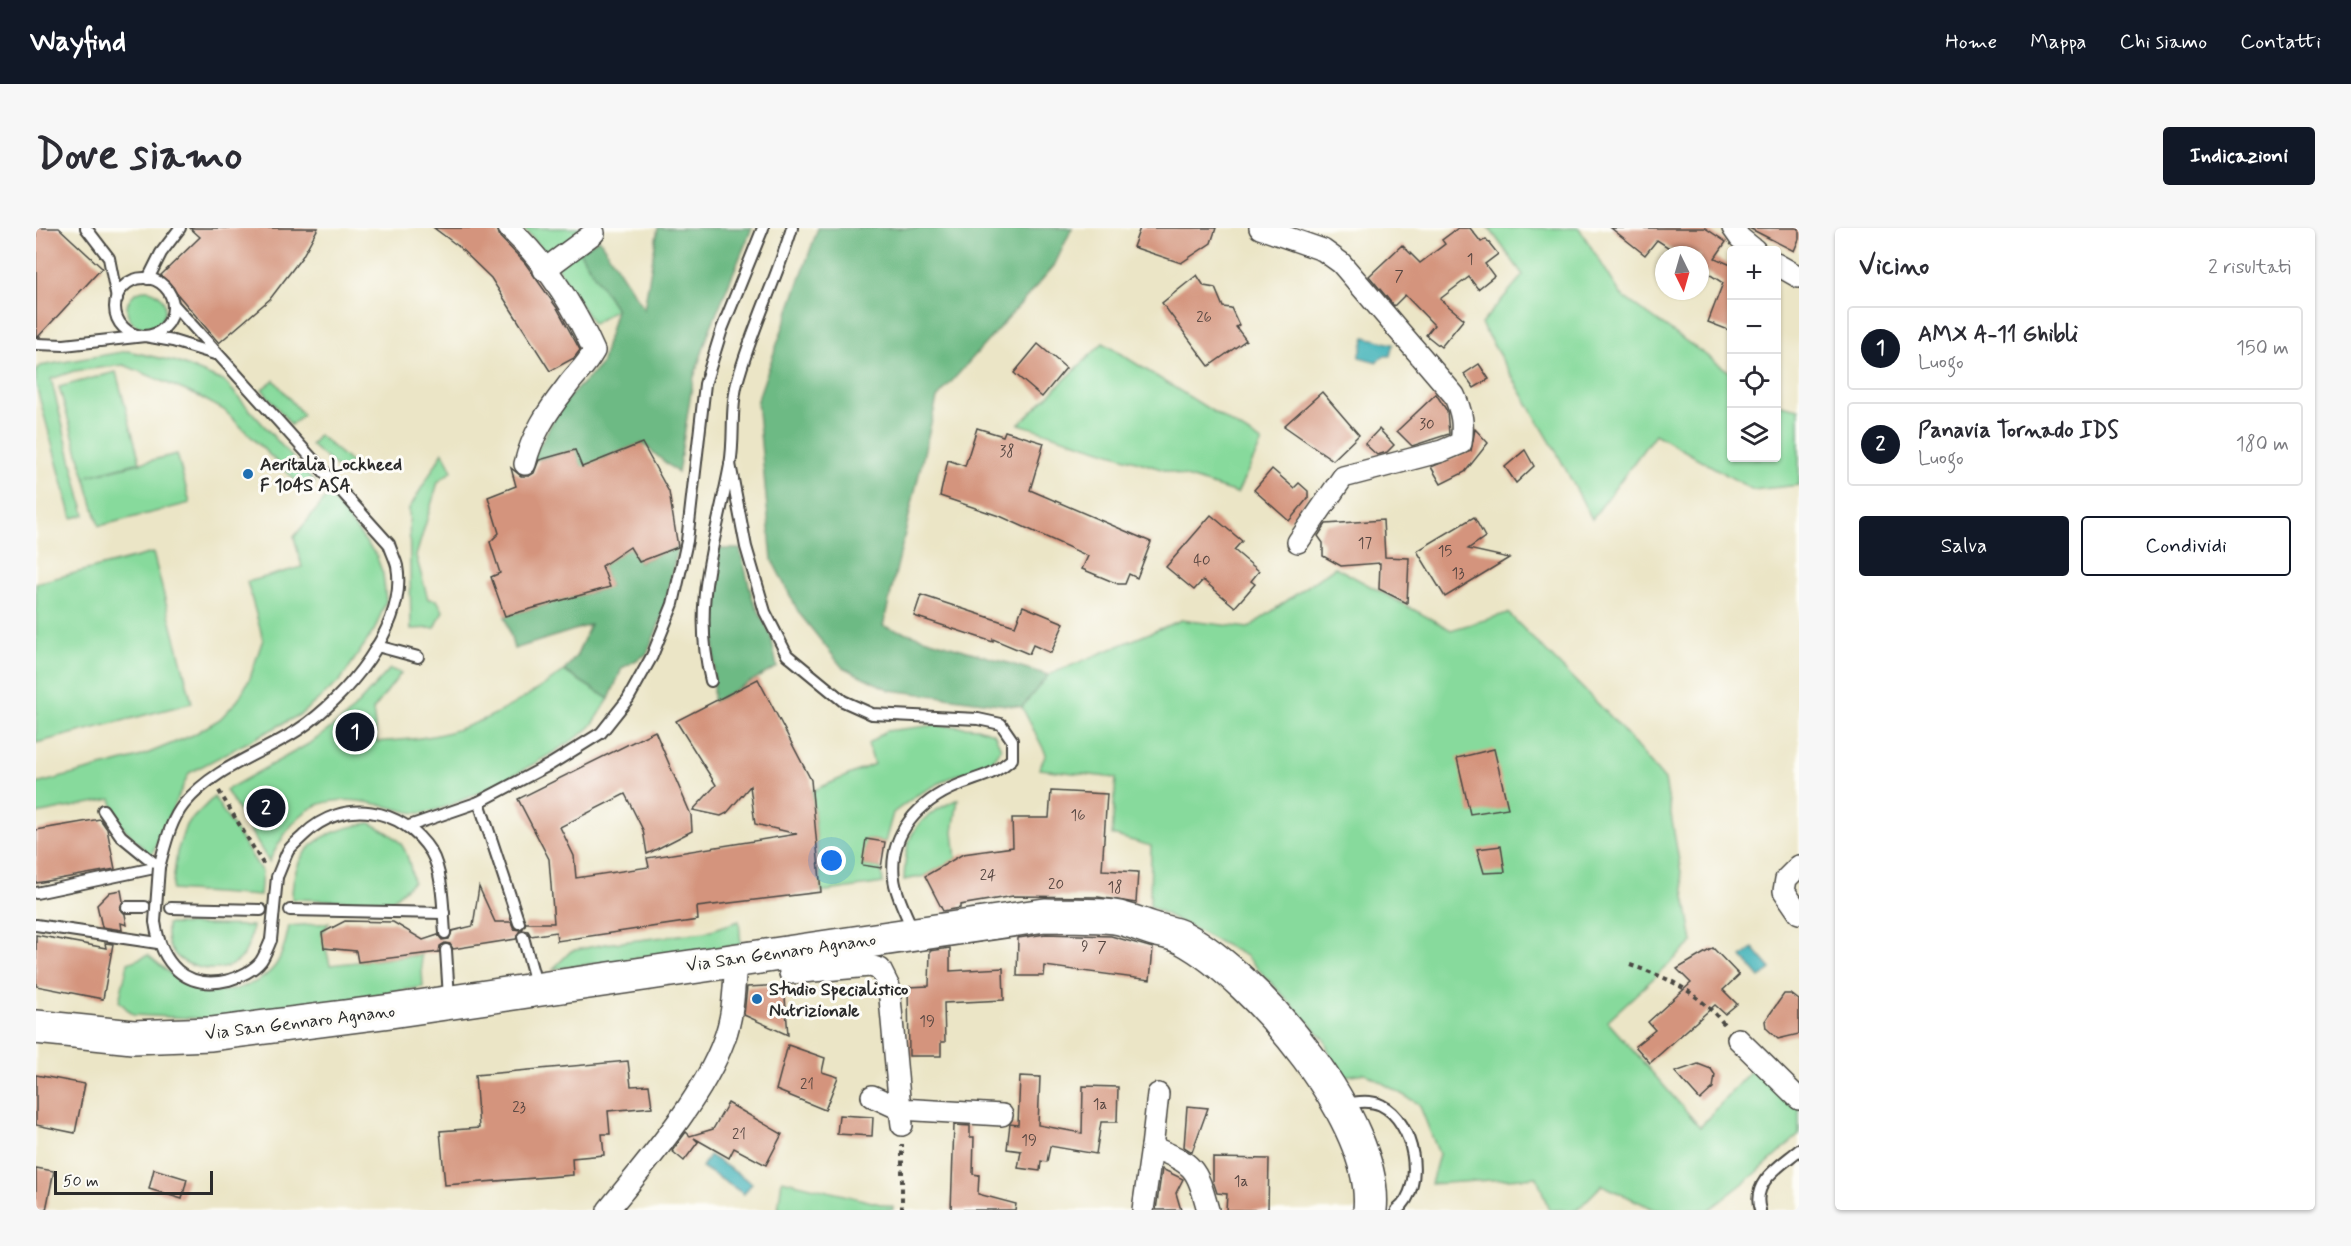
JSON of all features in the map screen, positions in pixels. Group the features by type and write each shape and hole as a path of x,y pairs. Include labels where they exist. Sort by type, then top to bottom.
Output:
{"main road":[{"name":"Via San Gennaro Agnano","path":"36,1027 133,1037 212,1034 450,1002 1045,915 1114,917 1182,938 1239,977 1290,1031 1338,1107 1365,1160 1372,1192 1370,1210"}],"street":[{"path":"509,228 544,270 576,316 594,351 583,370 566,386 531,439 525,464"},
{"path":"1260,228 1323,250 1341,262 1454,395 1461,411 1464,427 1461,442 1442,451 1343,477 1298,542"},
{"path":"1733,228 1750,246"},
{"path":"544,270 594,233"},
{"path":"1781,267 1799,277"},
{"path":"1799,866 1786,879 1784,891 1799,913"},
{"path":"788,952 790,973 870,966 880,969 889,987 902,1117"},
{"path":"608,1210 695,1096 724,1041 732,1013 736,959"},
{"path":"1738,1040 1799,1099"},
{"path":"1143,1210 1158,1094"},
{"path":"872,1096 902,1117 1002,1115"},
{"path":"1152,1147 1182,1160 1199,1177 1208,1210"}],"lane":[{"path":"86,228 109,258 117,298 115,309 123,328 137,336 173,341 216,354"},
{"path":"148,279 161,253 180,228"},
{"path":"409,826 479,802 551,764 601,733 628,699 652,656 673,604 687,541 705,384 723,329 763,228"},
{"path":"711,681 702,647 704,603 713,535 730,464 736,386 754,325 792,228"},
{"path":"117,298 126,285 138,279 148,279 165,288 173,304 216,354 389,544 397,567 394,607 377,646 336,699 298,730 211,778 183,805 168,834 159,867 155,922 158,943 175,969 195,981 215,983 240,977 260,962 271,940 277,882 289,850 312,828 333,814 356,812 379,814 409,826 432,853 444,914 445,933"},
{"path":"36,344 64,345 145,336 162,330 170,320 173,304"},
{"path":"730,464 746,547 765,612 787,655 843,701 872,714 978,719 1001,724 1012,740 1012,759 996,773 958,786 933,799 914,813 901,834 893,859 894,882 914,933"},
{"path":"377,646 418,657"},
{"path":"479,802 519,922"},
{"path":"103,810 121,836 159,867"},
{"path":"36,894 159,867"},
{"path":"127,907 146,907"},
{"path":"171,908 261,910"},
{"path":"290,910 444,914"},
{"path":"36,925 158,943"},
{"path":"523,938 537,988"},
{"path":"446,950 450,1002"},
{"path":"1338,1107 1359,1101 1380,1104 1397,1117 1409,1138 1413,1166 1410,1188 1406,1199 1397,1210"},
{"path":"1760,1210 1757,1201 1764,1180 1799,1150"}],"path":[{"path":"211,778 277,882"},
{"path":"1630,965 1674,980 1712,1009 1738,1040"},
{"path":"902,1117 902,1210"}],"green space":[{"path":"523,228 588,228 547,254"},
{"path":"658,228 752,228 710,329 693,380 678,473 642,443 603,458 603,480 586,478 575,450 531,461 562,404 601,365 616,309 579,251 599,239 644,309"},
{"path":"818,228 1072,228 1054,266 937,398 883,626 1048,675 1022,707 890,690 842,667 799,613 772,560 757,401"},
{"path":"1489,228 1579,228 1622,296 1727,370 1727,462 1781,462 1781,405 1799,409 1799,485 1753,490 1655,434 1592,519 1557,453 1481,324 1523,275"},
{"path":"579,251 616,309 593,324 556,266"},
{"path":"146,290 153,291 159,296 164,302 164,316 159,322 153,327 146,328 139,327 133,322 128,316 127,309 128,302 133,296 139,291"},
{"path":"1103,343 1262,442 1237,493 1019,424"},
{"path":"128,351 177,362 225,382 315,483 303,488 224,410 200,397 124,365 74,371 51,379 85,515 72,518 36,385 36,372 40,366"},
{"path":"116,372 140,462 88,476 177,454 190,503 99,526 59,387"},
{"path":"274,380 303,415 291,425 262,389"},
{"path":"319,435 355,466 346,476 311,445"},
{"path":"443,452 452,471 438,482 416,556 428,599 437,600 443,611 435,628 411,629 409,509"},
{"path":"329,494 376,555 383,574 386,601 375,629 340,681 301,714 189,773 151,856 119,823 111,799 36,814 36,784 139,757 193,735 220,719 238,700 250,678 263,639 247,582 302,567 294,537"},
{"path":"630,547 639,562 678,547 663,614 647,654 622,668 609,699 564,671 577,655 590,625 514,649 505,616 610,587 602,566"},
{"path":"716,549 740,549 752,597 771,636 777,667 713,702"},
{"path":"153,553 192,703 36,743 36,583"},
{"path":"1335,567 1451,630 1508,613 1612,718 1665,780 1693,942 1607,1021 1700,1127 1759,1061 1799,1108 1799,1135 1754,1175 1709,1210 1656,1210 1602,1185 1577,1210 1549,1210 1537,1177 1431,1184 1439,1154 1419,1104 1365,1073 1339,1077 1324,1039 1246,956 1150,906 1151,846 1112,835 1116,778 1039,769 1046,754 1022,707 1048,675 1181,620 1248,628"},
{"path":"390,669 401,673 373,710 377,742 427,737 464,727 516,703 564,671 609,699 596,720 579,736 536,763 482,791 436,810 416,813 360,801 342,800 326,802 312,808 300,816 289,828 269,862 226,790 312,742 347,716"},
{"path":"936,725 977,728 994,733 1001,748 990,765 953,776 917,795 893,813 885,842 866,839 863,865 881,868 883,883 821,892 812,791 874,764 868,744 886,731"},
{"path":"214,797 262,872 260,896 172,890 177,852 186,825"},
{"path":"958,799 953,832 956,859 925,876 904,880 907,850 915,829 931,814"},
{"path":"370,823 390,834 402,845 409,860 413,882 390,902 292,899 297,866 313,844 338,831"},
{"path":"739,921 741,945 553,969 571,951 605,944 705,932"},
{"path":"329,923 322,933 330,965 421,955 423,987 272,1013 210,1019 133,1015 119,1001 128,963 148,955 187,985 204,991 226,991 248,985 268,974 280,957 289,926"},
{"path":"167,924 252,926 248,945 241,958 230,966 212,969 192,965 176,955 168,942"},
{"path":"782,1180 893,1207 893,1210 778,1210"}],"water":[{"path":"1365,337 1393,344 1390,356 1383,356 1377,362 1359,357"},
{"path":"1753,948 1771,969 1760,978 1742,957"},
{"path":"709,1155 752,1183 744,1194 702,1167"}],"building":[{"path":"36,228 59,228 102,268 38,337 36,337"},
{"path":"190,228 318,228 302,257 270,299 219,343 161,275 200,237"},
{"path":"434,228 497,228 500,237 525,263 557,308 580,350 574,358 550,371 491,278 458,246"},
{"path":"1140,228 1216,228 1211,243 1181,263 1133,247"},
{"path":"1458,228 1470,228 1481,242 1486,239 1498,254 1485,264 1494,276 1478,289 1469,277 1440,299 1464,319 1441,347 1426,335 1434,325 1405,295 1394,306 1369,276 1402,245 1420,263 1445,244 1442,240"},
{"path":"1611,228 1705,228 1726,242 1715,258 1727,263 1727,329 1708,322 1723,283 1709,274 1709,246 1666,246 1657,240 1645,255"},
{"path":"1749,228 1799,228 1799,239 1794,251"},
{"path":"1197,275 1204,286 1215,288 1223,307 1231,308 1239,325 1236,327 1246,340 1209,366 1162,303"},
{"path":"1038,344 1066,368 1042,397 1014,373"},
{"path":"1479,364 1489,379 1474,388 1464,374"},
{"path":"1322,392 1359,435 1333,460 1284,426"},
{"path":"1436,394 1447,411 1449,434 1412,446 1397,431"},
{"path":"977,428 1003,436 1005,431 1044,443 1030,490 1151,542 1137,578 1129,574 1125,584 1118,584 1082,569 1088,556 1002,517 940,496 948,460 965,466"},
{"path":"1379,429 1394,445 1387,452 1377,455 1365,444"},
{"path":"1475,429 1488,443 1465,472 1441,484 1431,467 1471,451"},
{"path":"642,443 669,492 678,547 639,562 630,547 602,566 610,587 505,616 491,577 500,573 490,542 499,533 488,497 516,486 511,468 521,476 529,476 534,473 539,460 575,450 582,467"},
{"path":"1525,450 1534,466 1516,483 1505,467"},
{"path":"1272,469 1294,488 1299,483 1308,491 1308,498 1289,521 1254,490"},
{"path":"1211,515 1242,541 1234,550 1259,571 1251,581 1255,584 1235,607 1203,580 1194,590 1166,567"},
{"path":"1474,517 1485,537 1468,549 1509,558 1445,597 1417,551"},
{"path":"1383,520 1385,557 1409,558 1407,603 1379,589 1380,563 1341,566 1323,556 1323,543 1318,536 1326,524"},
{"path":"921,595 1015,626 1023,606 1064,623 1051,653 1033,645 1029,654 993,639 993,642 914,616"},
{"path":"758,679 811,780 821,892 697,907 698,920 557,941 556,932 531,936 528,931 522,930 526,923 554,923 549,859 518,799 655,731 691,815 692,831 647,854 643,830 625,794 560,827 574,856 576,878 649,867 647,858 797,834 755,824 750,786 727,813 721,816 693,810 716,785 676,721"},
{"path":"1494,749 1508,808 1470,814 1457,758"},
{"path":"1051,791 1107,794 1102,870 1138,872 1136,903 1098,897 1013,896 960,905 960,908 943,911 925,876 963,854 1013,847 1012,818 1049,818"},
{"path":"100,819 107,829 115,869 36,883 36,830"},
{"path":"866,839 885,842 881,868 862,865"},
{"path":"1501,846 1505,872 1484,873 1477,849"},
{"path":"479,887 495,922 511,922 514,929 520,930 516,939 453,949 450,944 445,943 440,946 439,952 358,962 356,951 324,948 322,933 345,921 393,922 423,940 438,935 442,940 449,939 452,931 473,926"},
{"path":"121,890 123,901 120,908 125,914 127,925 121,923 122,930 102,927 97,905 110,892"},
{"path":"1046,934 1111,936 1153,948 1150,980 1045,966 1044,976 1017,976 1018,938"},
{"path":"36,935 106,948 105,943 113,944 103,999 36,986"},
{"path":"950,948 950,971 1003,968 1004,1000 944,1003 945,1042 941,1042 941,1056 909,1056 908,987 929,986 930,951"},
{"path":"1713,948 1739,975 1723,990 1737,1004 1725,1014 1715,1005 1650,1063 1635,1046 1655,1030 1648,1022 1691,983 1677,969"},
{"path":"784,985 788,1035 744,1015 747,987"},
{"path":"1784,994 1791,994 1799,1000 1799,1034 1778,1039 1766,1028 1765,1021"},
{"path":"788,1045 825,1058 822,1072 838,1077 825,1110 776,1090"},
{"path":"628,1061 631,1086 649,1085 652,1107 608,1111 610,1134 602,1134 604,1155 572,1158 573,1175 445,1185 440,1131 479,1128 475,1075"},
{"path":"1698,1064 1711,1069 1715,1075 1713,1088 1700,1100 1675,1072"},
{"path":"36,1075 85,1084 75,1133 36,1125"},
{"path":"1020,1076 1040,1077 1038,1125 1082,1133 1083,1086 1118,1087 1117,1122 1101,1122 1096,1154 1050,1146 1047,1162 1041,1161 1040,1171 1018,1168 1021,1151 1007,1149 1010,1124 1018,1125"},
{"path":"728,1103 782,1134 766,1165 734,1148 729,1158 694,1138 698,1142 684,1161 672,1151 686,1132 690,1136 713,1129"},
{"path":"1187,1106 1208,1108 1192,1152 1184,1147"},
{"path":"839,1115 873,1117 872,1136 837,1134"},
{"path":"954,1125 970,1126 970,1137 974,1137 973,1174 979,1175 978,1194 1016,1204 1015,1210 951,1210"},
{"path":"1213,1158 1269,1159 1268,1210 1226,1210 1227,1194 1217,1193 1213,1181"},
{"path":"36,1168 54,1171 46,1210 36,1210"},
{"path":"154,1169 187,1179 182,1199 149,1189"},
{"path":"1162,1169 1183,1179 1176,1193 1181,1210 1156,1210"}],"place":[{"name":"Aeritalia Lockheed F 104S ASA","path":"248,474"},
{"name":"AMX A-11 Ghibli","path":"355,732"},
{"name":"Panavia Tornado IDS","path":"266,808"},
{"name":"Studio Specialistico Nutrizionale","path":"757,999"}]}
